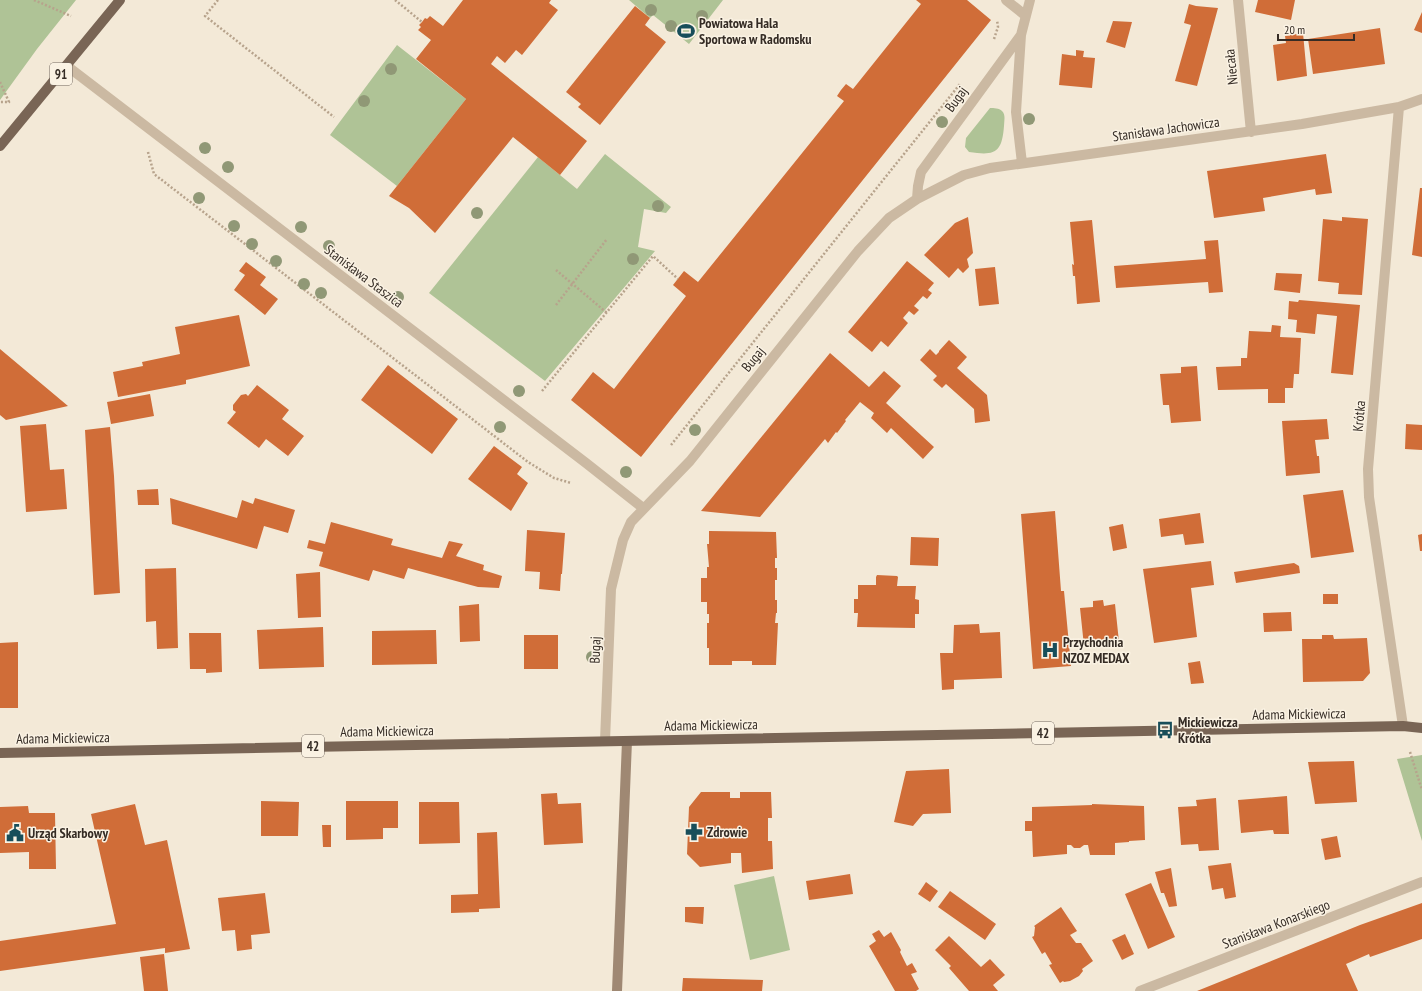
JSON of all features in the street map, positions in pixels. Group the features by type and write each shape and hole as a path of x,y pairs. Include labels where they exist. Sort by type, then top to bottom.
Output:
{"main road":[{"name":"91","path":"0,146 120,0"},
{"name":"Adama Mickiewicza","path":"0,753 1403,726 1422,728"}],"street":[{"path":"1006,0 1026,16"},
{"name":"Bugaj","path":"1022,163 1016,112 1021,35 1030,0"},
{"name":"Niecała","path":"1238,0 1251,132"},
{"name":"Bugaj","path":"605,741 611,589 623,540 631,522 690,461 858,251 889,218 917,198 921,172 1021,35"},
{"name":"Stanisława Staszica","path":"67,66 643,508"},
{"name":"Stanisława Jachowicza","path":"917,198 964,175 990,168 1251,132 1399,107 1422,99"},
{"name":"Krótka","path":"1399,107 1368,469 1369,497 1403,726"},
{"path":"617,991 627,741"},
{"name":"Stanisława Konarskiego","path":"1140,991 1422,882"}],"path":[{"path":"34,0 71,16"},
{"path":"218,0 205,16 334,117"},
{"path":"396,0 422,22"},
{"path":"992,42 998,27 997,20"},
{"path":"671,445 965,79"},
{"path":"0,82 9,102 0,102"},
{"path":"148,152 154,174 528,462 554,478 571,483"},
{"path":"556,305 607,239"},
{"path":"542,391 653,256 678,278"},
{"path":"556,270 607,313"},
{"path":"1410,752 1422,790"}],"green space":[{"path":"0,0 76,0 37,49 0,100"},
{"name":"Powiatowa Hala Sportowa w Radomsku","path":"629,0 723,0 689,44 653,15 650,18"},
{"path":"397,45 466,99 397,186 330,135"},
{"path":"990,108 999,109 1004,114 1003,135 999,147 996,151 991,153 969,152 965,147 966,138"},
{"path":"605,154 671,207 666,213 644,209 638,247 655,251 545,381 429,293 538,157 577,189"},
{"path":"1422,755 1422,841 1397,759"},
{"path":"774,876 790,950 750,960 734,885"}],"building":[{"path":"463,0 551,0 549,3 558,10 522,55 516,50 505,63 497,56 491,64 587,141 560,175 513,137 435,233 409,208 389,196 466,99 416,59 431,40 418,30 421,27 419,25 425,18 427,19 430,16 443,26"},
{"path":"916,0 967,0 991,20 641,457 571,400 593,372 614,389 686,296 673,285 684,271 698,282 844,101 837,96 841,90 846,84 853,89 921,4"},
{"path":"1258,0 1295,0 1291,20 1255,12"},
{"path":"1189,4 1218,8 1197,86 1175,81 1191,25 1184,23"},
{"path":"635,6 650,18 645,25 666,42 600,125 578,107 581,104 566,92"},
{"path":"1422,12 1422,33 1414,30"},
{"path":"1113,21 1132,22 1125,48 1106,42"},
{"path":"1380,28 1385,64 1313,74 1308,39"},
{"path":"1303,33 1307,76 1277,81 1273,45 1286,43 1285,36"},
{"path":"1076,50 1084,51 1083,57 1095,58 1092,88 1059,85 1062,54 1076,56"},
{"path":"1326,154 1332,193 1316,195 1315,189 1263,198 1265,211 1214,218 1207,171"},
{"path":"1420,188 1422,188 1422,257 1412,255"},
{"path":"968,217 973,253 967,259 969,267 963,273 958,268 949,278 924,255 955,223"},
{"path":"1342,217 1368,219 1362,295 1338,294 1339,283 1318,281 1323,219 1342,221"},
{"path":"1092,220 1100,302 1077,304 1075,276 1073,276 1072,264 1074,265 1070,222"},
{"path":"1218,240 1223,292 1209,293 1208,282 1116,288 1114,266 1206,259 1204,241"},
{"path":"907,261 934,283 928,290 932,293 927,299 923,296 914,306 919,310 914,315 909,311 903,318 908,323 888,347 881,341 872,352 848,332"},
{"path":"246,262 266,277 260,285 278,299 265,315 234,290 245,275 239,271"},
{"path":"995,267 999,304 979,306 975,269"},
{"path":"1276,273 1302,274 1300,293 1274,290"},
{"path":"1299,300 1360,305 1353,375 1331,373 1337,316 1317,314 1315,334 1296,332 1297,320 1288,319 1289,301 1298,302"},
{"path":"239,315 250,366 186,380 186,384 118,397 113,372 143,366 142,362 180,354 175,327"},
{"path":"1272,325 1281,326 1280,337 1301,338 1299,374 1294,374 1293,388 1285,388 1285,403 1268,403 1268,389 1218,390 1216,367 1241,366 1241,358 1247,358 1249,331 1271,332"},
{"path":"949,340 967,357 957,368 987,395 990,421 975,423 974,409 946,384 942,388 933,380 937,376 920,360 930,349 936,355"},
{"path":"0,349 68,406 6,420 0,415"},
{"path":"830,353 869,387 884,371 901,386 886,403 934,447 923,459 891,428 887,433 871,418 874,413 860,402 845,420 846,421 837,433 836,432 828,443 825,439 760,517 701,511"},
{"path":"388,365 458,419 432,454 361,400"},
{"path":"1197,366 1201,421 1171,423 1169,405 1163,405 1160,374 1181,373 1181,367"},
{"path":"257,385 289,410 282,419 304,436 288,456 266,439 259,448 227,423 236,412 233,410 233,405 241,395 246,394 248,396"},
{"path":"150,394 154,416 111,424 107,402"},
{"path":"1327,419 1329,439 1315,440 1317,456 1319,456 1320,473 1286,476 1282,421"},
{"path":"46,424 50,470 64,469 67,509 26,512 20,426"},
{"path":"1406,424 1422,425 1422,450 1405,449"},
{"path":"110,427 120,593 94,595 85,430"},
{"path":"494,446 522,467 517,474 528,483 511,511 468,479"},
{"path":"158,489 159,505 138,505 137,490"},
{"path":"1343,490 1354,552 1311,558 1303,495"},
{"path":"170,498 237,518 242,500 253,504 255,498 295,510 288,533 264,526 257,549 172,524"},
{"path":"1055,511 1061,591 1064,591 1071,666 1033,669 1021,514"},
{"path":"1200,513 1204,543 1185,545 1183,534 1161,537 1159,519"},
{"path":"331,522 393,539 391,545 442,558 449,541 463,544 456,556 484,565 483,570 502,576 499,588 478,587 408,568 404,579 373,570 369,581 319,566 323,552 307,548 309,540 325,544"},
{"path":"1123,524 1127,548 1113,551 1109,527"},
{"path":"527,530 565,533 560,591 539,589 540,572 525,571"},
{"path":"709,531 776,532 777,558 775,558 775,568 777,568 777,580 775,580 775,600 777,600 777,613 775,623 778,623 776,665 752,665 752,661 732,661 732,665 709,665 707,623 709,623 709,614 707,614 707,602 701,602 701,578 707,578 707,567 709,567 707,544 709,544"},
{"path":"1422,534 1422,551 1420,551 1418,535"},
{"path":"911,537 939,538 938,566 910,565"},
{"path":"1211,561 1214,585 1191,588 1197,637 1154,643 1143,569"},
{"path":"1294,563 1299,566 1300,573 1236,583 1234,572"},
{"path":"176,568 178,648 157,649 156,621 146,622 145,569"},
{"path":"320,572 321,617 298,618 296,574"},
{"path":"877,575 897,576 897,586 916,586 915,599 919,600 919,614 915,614 915,628 857,627 858,613 854,613 854,599 858,599 858,585 876,585"},
{"path":"1323,594 1338,594 1338,604 1323,604"},
{"path":"1103,600 1104,606 1115,604 1119,642 1084,646 1080,608 1093,607 1093,601"},
{"path":"479,604 480,641 460,642 459,606"},
{"path":"1291,612 1292,631 1264,632 1263,613"},
{"path":"979,624 980,633 1000,632 1002,678 954,680 954,689 942,690 940,653 953,653 954,625"},
{"path":"323,627 324,667 259,669 257,630"},
{"path":"436,630 437,664 372,665 372,631"},
{"path":"189,633 221,633 222,672 206,673 206,669 190,669"},
{"path":"524,635 558,635 558,669 524,669"},
{"path":"1322,635 1333,635 1334,639 1367,638 1370,673 1363,681 1303,682 1302,639 1322,639"},
{"path":"18,642 18,708 0,708 0,643"},
{"path":"1200,661 1204,683 1191,684 1188,663"},
{"path":"1354,761 1357,802 1315,804 1308,762"},
{"path":"949,769 951,813 923,814 913,826 894,822 906,771"},
{"path":"701,792 730,792 730,798 740,798 740,792 771,792 772,818 768,818 768,841 772,841 773,869 742,873 741,853 731,853 731,863 700,867 687,854 689,807"},
{"path":"557,793 558,804 581,803 583,843 544,845 541,794"},
{"path":"1287,796 1289,834 1274,834 1273,830 1241,833 1238,800"},
{"path":"1216,798 1219,850 1199,851 1198,844 1181,845 1178,807 1197,806 1196,800"},
{"path":"261,801 299,802 298,836 261,836"},
{"path":"346,801 398,801 398,828 383,828 383,839 346,840"},
{"path":"419,802 459,802 460,843 419,844"},
{"path":"135,804 145,845 167,840 190,949 165,953 165,948 0,971 0,941 116,924 91,814"},
{"path":"1092,804 1144,806 1145,840 1115,843 1115,855 1090,855 1088,845 1084,845 1080,848 1074,848 1071,845 1067,845 1067,854 1033,857 1032,831 1025,831 1025,821 1032,821 1032,807"},
{"path":"28,806 29,813 55,813 56,869 29,869 29,852 0,853 0,807"},
{"path":"322,825 331,825 331,847 323,847"},
{"path":"497,832 500,908 479,909 479,912 451,913 451,895 478,894 477,833"},
{"path":"1337,836 1341,857 1325,860 1321,839"},
{"path":"1231,863 1236,897 1225,899 1223,888 1212,890 1208,866"},
{"path":"1171,868 1177,906 1169,907 1164,893 1161,893 1155,872"},
{"path":"850,874 853,894 809,900 806,881"},
{"path":"926,882 938,891 930,902 918,894"},
{"path":"1151,883 1175,937 1148,949 1125,894"},
{"path":"950,891 996,924 985,940 938,907"},
{"path":"265,893 270,933 251,935 252,949 237,951 235,930 222,931 218,898"},
{"path":"1422,903 1422,939 1370,957 1369,954 1346,964 1358,991 1197,991 1360,925"},
{"path":"685,907 704,907 703,924 685,922"},
{"path":"1061,907 1077,931 1070,935 1076,943 1081,943 1093,961 1082,969 1083,971 1079,976 1070,981 1063,981 1060,983 1049,965 1052,964 1045,952 1042,954 1032,937 1034,936 1034,926"},
{"path":"879,930 884,937 891,932 901,950 900,952 907,966 912,963 917,972 911,974 919,989 916,991 895,991 869,946 876,941 872,934"},
{"path":"1125,934 1134,954 1122,960 1112,940"},
{"path":"949,936 981,967 990,959 1005,975 993,985 998,991 969,991 949,968 951,966 935,950"},
{"path":"164,954 168,991 144,991 140,957"},
{"path":"683,978 763,980 762,991 682,991"}],"place":[{"name":"Powiatowa Hala Sportowa w Radomsku","path":"686,31"},
{"name":"Przychodnia NZOZ MEDAX","path":"1050,650"},
{"name":"Mickiewicza Krótka","path":"1165,730"},
{"name":"Zdrowie","path":"694,832"},
{"name":"Urząd Skarbowy","path":"15,833"}]}
